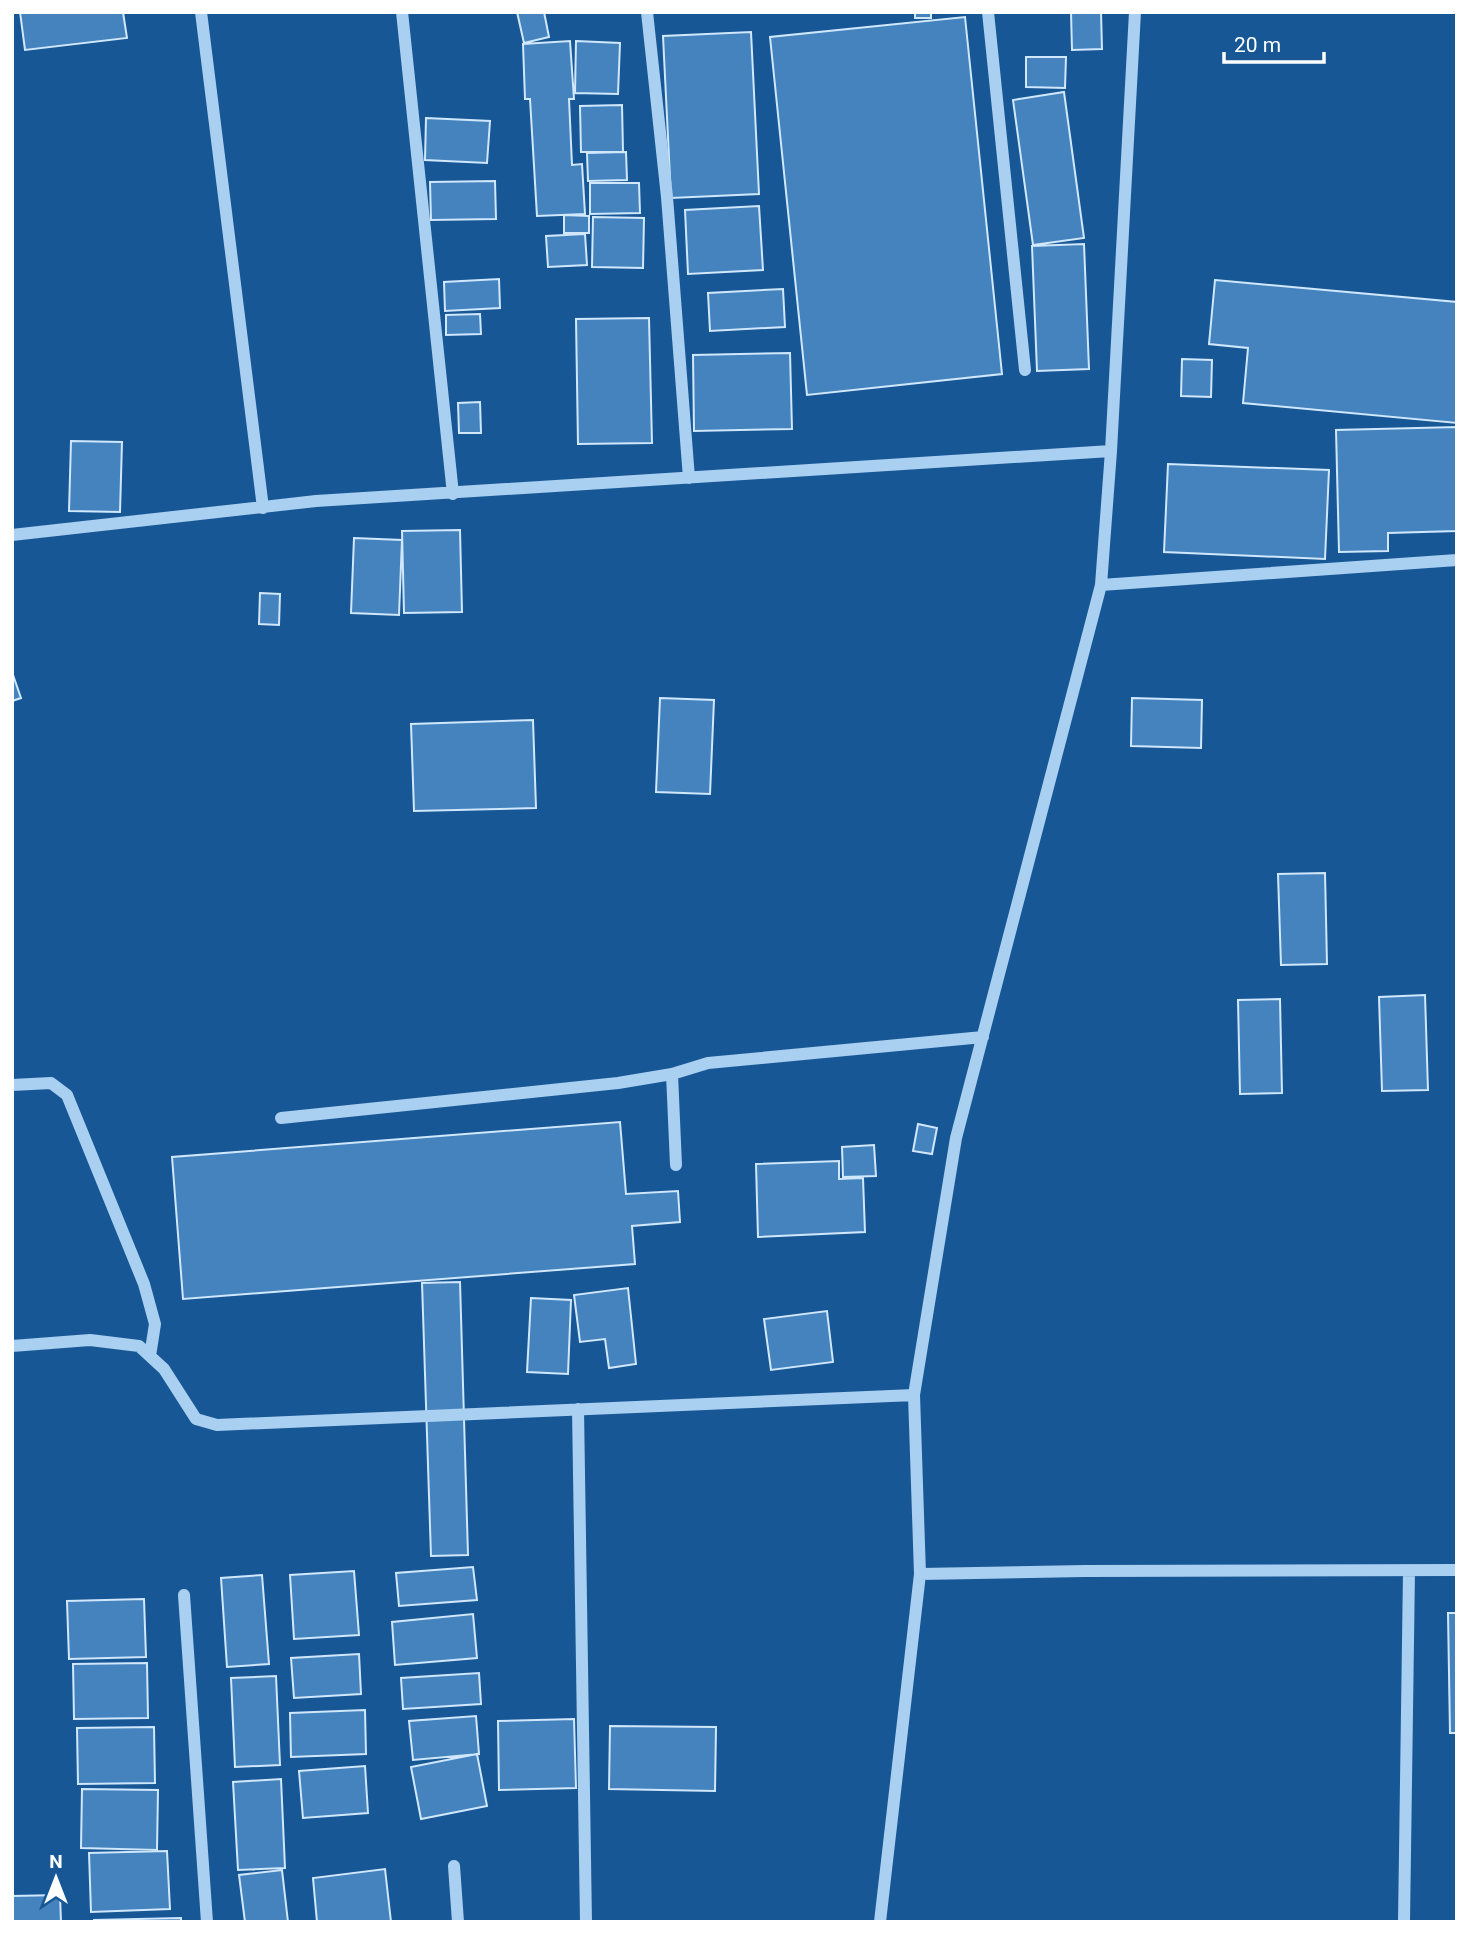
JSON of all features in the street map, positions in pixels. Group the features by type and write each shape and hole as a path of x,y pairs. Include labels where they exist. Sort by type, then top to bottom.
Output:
{"street":[{"path":"201,12 263,508"},
{"path":"402,12 453,494"},
{"path":"647,12 667,197 689,478"},
{"path":"988,12 1025,370"},
{"path":"880,1922 920,1574 914,1395 956,1138 1101,585 1135,12"},
{"path":"12,535 316,502 1111,451"},
{"path":"1101,585 1457,560"},
{"path":"281,1118 618,1083 672,1074 708,1063 983,1037"},
{"path":"672,1074 676,1165"},
{"path":"12,1086 51,1083 67,1095 144,1284 155,1324 150,1356"},
{"path":"12,1346 90,1340 139,1346 164,1369 196,1419 217,1425 914,1395"},
{"path":"578,1409 586,1922"},
{"path":"920,1574 1457,1570"},
{"path":"1404,1922 1409,1571"},
{"path":"184,1595 206,1922"},
{"path":"454,1866 458,1922"}],"building":[{"path":"20,12 123,12 127,38 25,50"},
{"path":"517,12 544,12 549,37 524,43"},
{"path":"915,12 931,12 931,18 915,18"},
{"path":"1071,12 1101,12 1102,49 1072,50"},
{"path":"965,17 1002,374 807,395 770,37"},
{"path":"751,32 759,194 671,198 663,36"},
{"path":"570,41 574,99 569,99 572,165 582,164 585,214 537,216 530,99 525,99 523,44"},
{"path":"576,41 620,43 618,94 575,93"},
{"path":"1026,57 1066,57 1065,88 1026,87"},
{"path":"1064,92 1084,238 1033,245 1013,100"},
{"path":"622,105 623,152 581,152 580,106"},
{"path":"426,118 490,121 487,163 425,160"},
{"path":"626,152 627,180 588,181 587,153"},
{"path":"495,181 496,219 431,220 430,182"},
{"path":"590,183 639,183 640,213 590,214"},
{"path":"759,206 763,270 688,274 685,210"},
{"path":"564,215 589,216 589,233 564,233"},
{"path":"593,217 644,218 643,268 592,267"},
{"path":"585,234 587,265 548,267 546,236"},
{"path":"1084,244 1089,369 1037,371 1032,246"},
{"path":"499,279 500,308 445,311 444,282"},
{"path":"1215,280 1457,302 1457,423 1243,403 1248,348 1209,344"},
{"path":"783,289 785,327 710,331 708,293"},
{"path":"480,314 481,334 446,335 446,315"},
{"path":"649,318 652,443 578,444 576,319"},
{"path":"790,353 792,429 694,431 693,355"},
{"path":"1182,359 1212,360 1211,397 1181,396"},
{"path":"480,402 481,433 459,433 458,403"},
{"path":"1457,427 1457,531 1388,533 1388,551 1339,552 1336,430"},
{"path":"71,441 122,442 120,512 69,511"},
{"path":"1168,464 1329,470 1325,559 1164,552"},
{"path":"460,530 462,612 404,613 402,531"},
{"path":"354,538 402,540 399,615 351,613"},
{"path":"260,593 280,594 279,625 259,624"},
{"path":"12,672 21,698 12,701"},
{"path":"660,698 714,700 710,794 656,792"},
{"path":"1132,698 1202,700 1201,748 1131,746"},
{"path":"533,720 536,808 414,811 411,724"},
{"path":"1325,873 1327,964 1281,965 1278,874"},
{"path":"1425,995 1428,1090 1382,1091 1379,997"},
{"path":"1280,999 1282,1093 1240,1094 1238,1000"},
{"path":"620,1122 626,1194 678,1191 680,1222 632,1226 635,1264 183,1299 172,1157"},
{"path":"918,1124 937,1128 932,1154 913,1151"},
{"path":"874,1145 876,1176 843,1177 842,1147"},
{"path":"839,1161 839,1179 863,1178 865,1232 758,1237 756,1164"},
{"path":"460,1282 468,1555 431,1556 422,1283"},
{"path":"628,1288 636,1364 609,1368 605,1339 580,1342 574,1295"},
{"path":"531,1298 571,1300 568,1374 527,1372"},
{"path":"827,1311 833,1362 771,1370 764,1319"},
{"path":"473,1567 477,1600 399,1606 396,1573"},
{"path":"354,1571 359,1635 294,1639 290,1575"},
{"path":"262,1575 269,1664 227,1667 221,1578"},
{"path":"144,1599 146,1657 69,1659 67,1601"},
{"path":"1448,1613 1457,1613 1457,1733 1450,1733"},
{"path":"473,1614 477,1658 395,1665 392,1622"},
{"path":"359,1654 361,1694 294,1698 291,1658"},
{"path":"147,1663 148,1718 74,1719 73,1664"},
{"path":"479,1673 481,1704 403,1709 401,1678"},
{"path":"276,1676 280,1765 235,1767 231,1678"},
{"path":"365,1710 366,1754 291,1757 290,1713"},
{"path":"476,1716 479,1754 413,1760 409,1721"},
{"path":"574,1719 576,1788 499,1790 498,1721"},
{"path":"610,1726 716,1727 715,1791 609,1789"},
{"path":"154,1727 155,1783 78,1784 77,1728"},
{"path":"477,1754 487,1806 421,1819 411,1767"},
{"path":"365,1766 368,1813 303,1818 299,1771"},
{"path":"281,1779 285,1868 238,1870 233,1782"},
{"path":"82,1789 158,1790 157,1850 81,1848"},
{"path":"167,1851 170,1909 91,1912 89,1853"},
{"path":"385,1869 391,1922 317,1922 313,1878"},
{"path":"282,1870 288,1922 245,1922 239,1875"},
{"path":"60,1895 61,1922 12,1922 12,1896"},
{"path":"181,1918 181,1922 94,1922 94,1920"}]}
